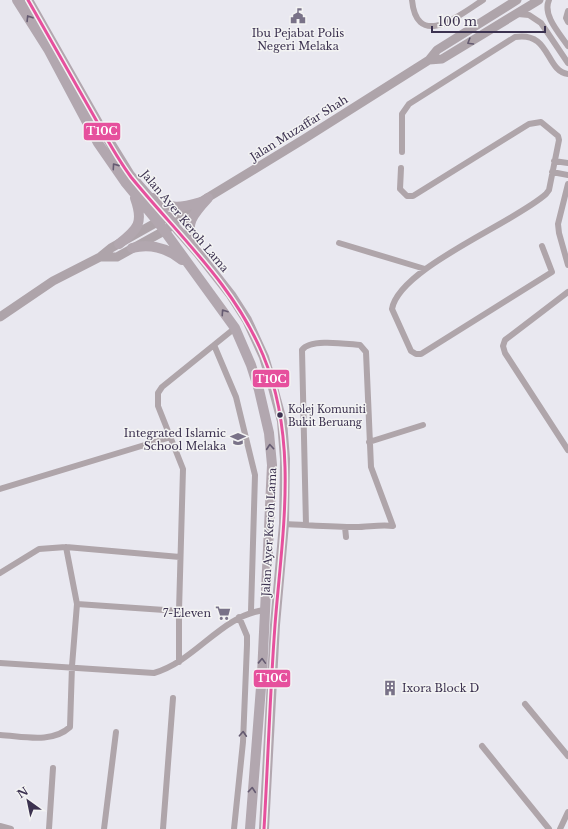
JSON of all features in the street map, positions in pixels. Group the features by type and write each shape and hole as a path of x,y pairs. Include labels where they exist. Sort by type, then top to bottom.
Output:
{"main road":[{"name":"Jalan Ayer Keroh Lama","path":"17,0 48,49 98,143 165,222 198,253 231,295 247,320 264,357 282,421 285,459 284,524 275,625 264,829"},
{"name":"Jalan Ayer Keroh Lama","path":"28,0 98,123 130,175 137,190"},
{"name":"Jalan Muzaffar Shah","path":"165,222 204,200 430,60 437,50 517,0"},
{"name":"Jalan Muzaffar Shah","path":"430,60 442,59 539,0"},
{"path":"137,190 170,207 181,207 204,200"},
{"path":"0,317 53,281 100,256 132,234 139,222 137,190"},
{"path":"198,253 192,242 188,228 194,214 204,200"},
{"name":"Jalan Ayer Keroh Lama","path":"165,222 164,231 235,328 251,365 269,433 272,465 271,515 262,674 250,829"},
{"path":"119,244 165,222"},
{"path":"100,256 117,257 164,231"},
{"path":"132,248 146,245 158,247 178,256 190,266"},
{"path":"260,829 264,813"}],"street":[{"path":"412,0 418,18 430,27 445,24 482,0"},
{"path":"549,0 547,10 549,17 568,46"},
{"path":"568,11 566,18 568,22"},
{"path":"517,14 529,15 541,23 568,63"},
{"path":"402,152 402,114 409,104 515,37 526,37 537,40 545,47 558,69 568,74"},
{"path":"401,168 400,189 407,196 413,196 523,127 541,122 558,136 559,140 549,190 542,198 426,270 401,289 392,309 412,351 416,354 421,354 552,272 542,246"},
{"path":"554,161 568,163"},
{"path":"552,172 568,175"},
{"path":"568,184 558,224 568,265"},
{"path":"339,243 426,270"},
{"path":"568,292 505,340 503,346 504,353 568,450"},
{"path":"179,662 183,469 158,406 158,393 162,387 235,328"},
{"path":"284,524 345,527 376,527 390,524 371,467 365,349 360,345 337,343 313,344 304,346 302,350 306,524"},
{"path":"214,345 236,397 255,475 251,612"},
{"path":"369,442 423,425"},
{"path":"0,489 171,436"},
{"path":"345,527 346,537"},
{"path":"0,573 39,549 66,547 180,557"},
{"path":"0,735 47,738 66,732 70,728 72,666 77,604 66,547"},
{"path":"77,604 179,611"},
{"path":"0,663 72,666 154,672 165,670 179,662 239,617 251,612 265,610"},
{"path":"234,829 243,742 247,645 247,636 239,617"},
{"path":"163,829 173,698"},
{"path":"525,704 568,756"},
{"path":"104,829 116,732"},
{"path":"482,746 549,829"},
{"path":"49,829 53,768"},
{"path":"560,829 568,812"},
{"path":"0,826 11,829"}],"transit line":[{"name":"T10C","path":"28,0 125,169 204,262 237,306 263,355 274,388 281,421 285,488 284,523 273,650 264,829"}],"place":[{"name":"Ibu Pejabat Polis Negeri Melaka","path":"298,16"},
{"name":"Kolej Komuniti Bukit Beruang","path":"280,415"},
{"name":"Integrated Islamic School Melaka","path":"238,439"},
{"name":"7-Eleven","path":"223,613"},
{"name":"Ixora Block D","path":"390,688"}]}
